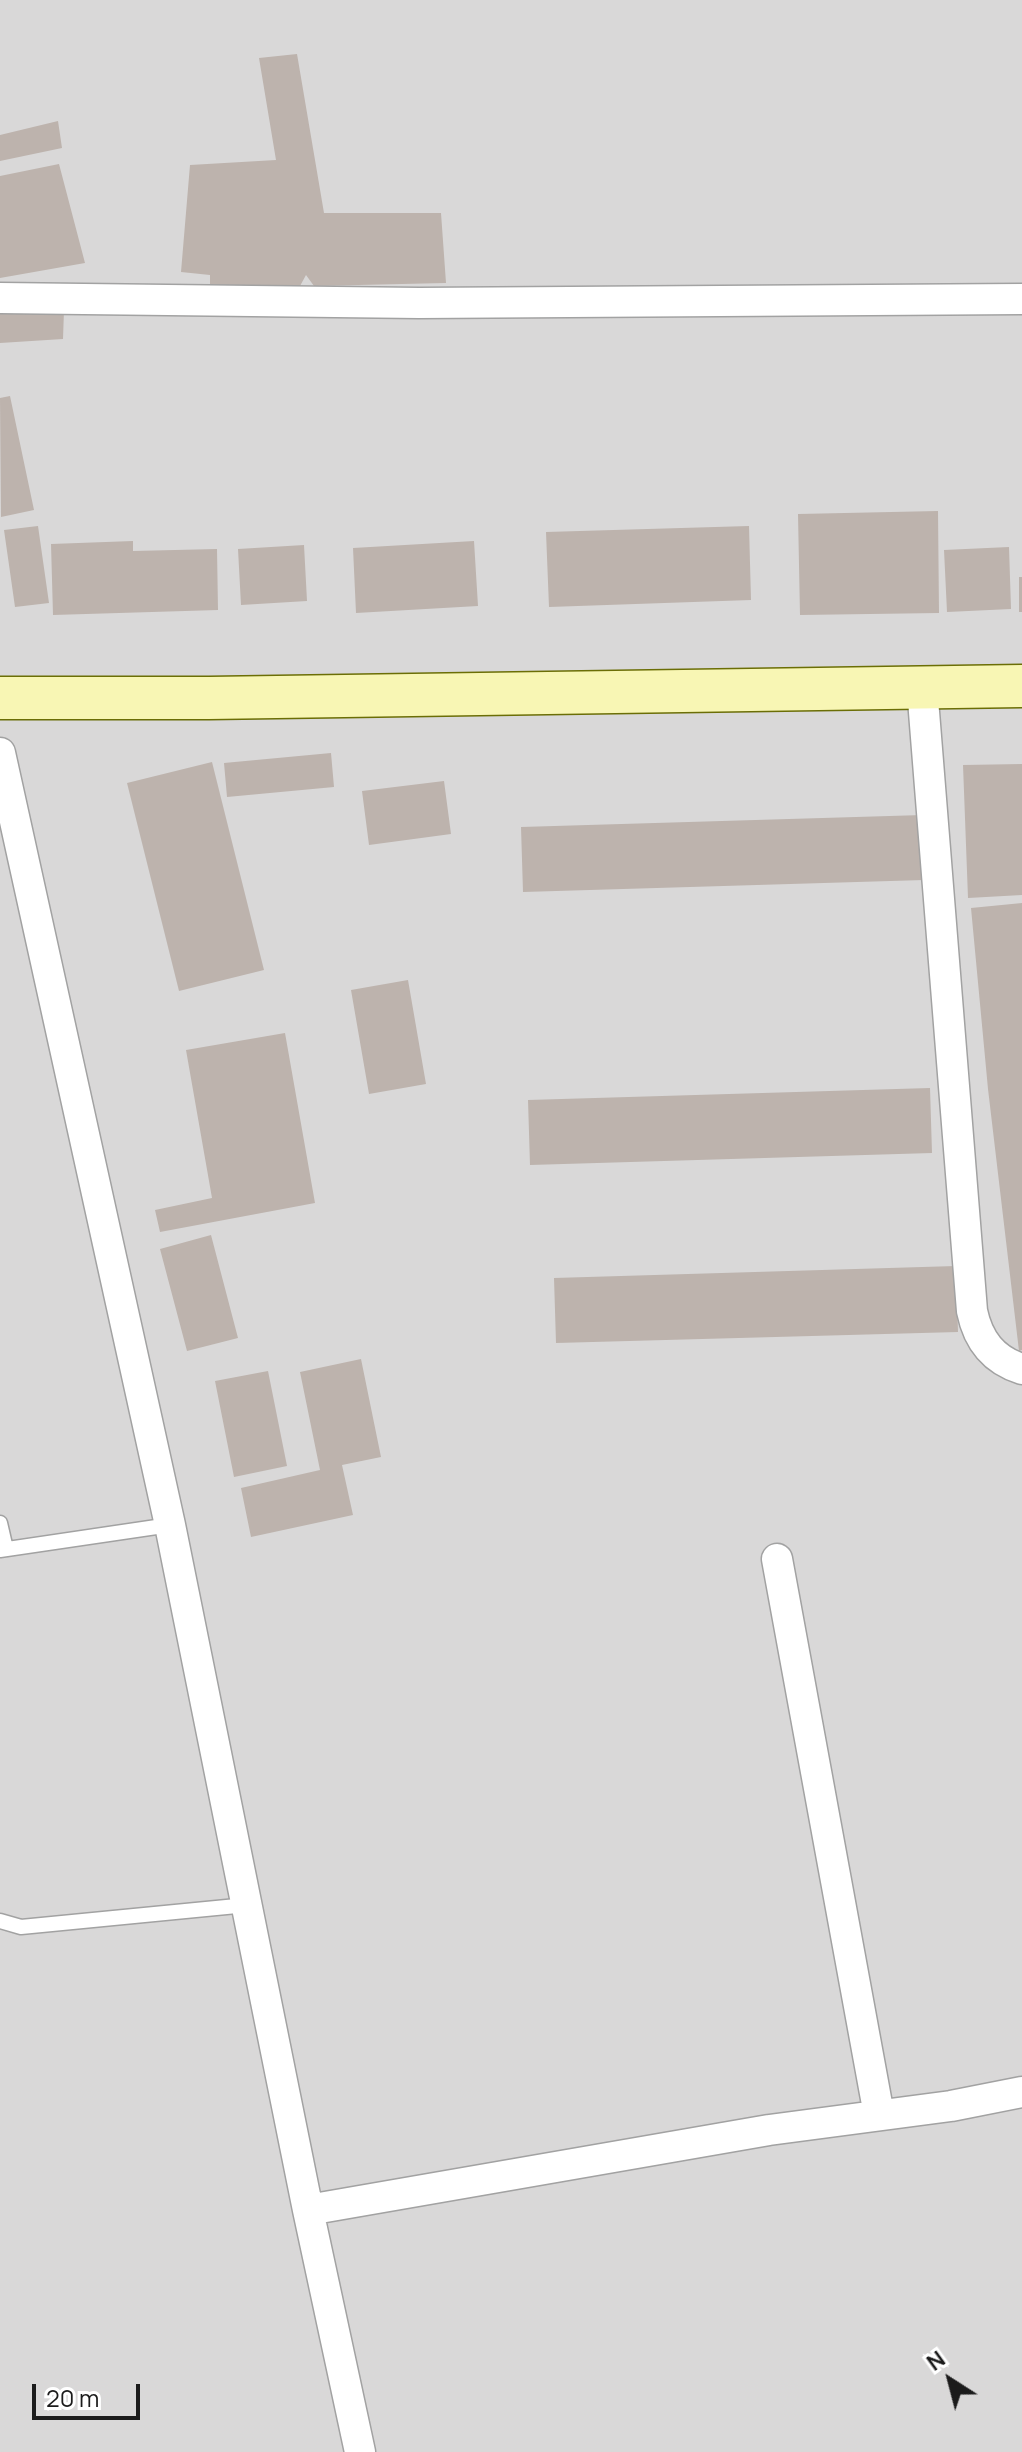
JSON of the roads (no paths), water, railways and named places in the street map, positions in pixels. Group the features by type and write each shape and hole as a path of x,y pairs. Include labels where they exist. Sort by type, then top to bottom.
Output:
{"street":[{"path":"0,298 419,303 1022,299"},
{"path":"0,698 209,698 1022,686"},
{"path":"922,687 972,1311 983,1343 1006,1364 1022,1369"},
{"path":"0,753 170,1525 360,2452"},
{"path":"777,1559 879,2115"},
{"path":"308,2210 769,2130 951,2106 1022,2092"}],"lane":[{"path":"0,1523 3,1549 170,1525"},
{"path":"0,1921 21,1927 247,1905"}]}
